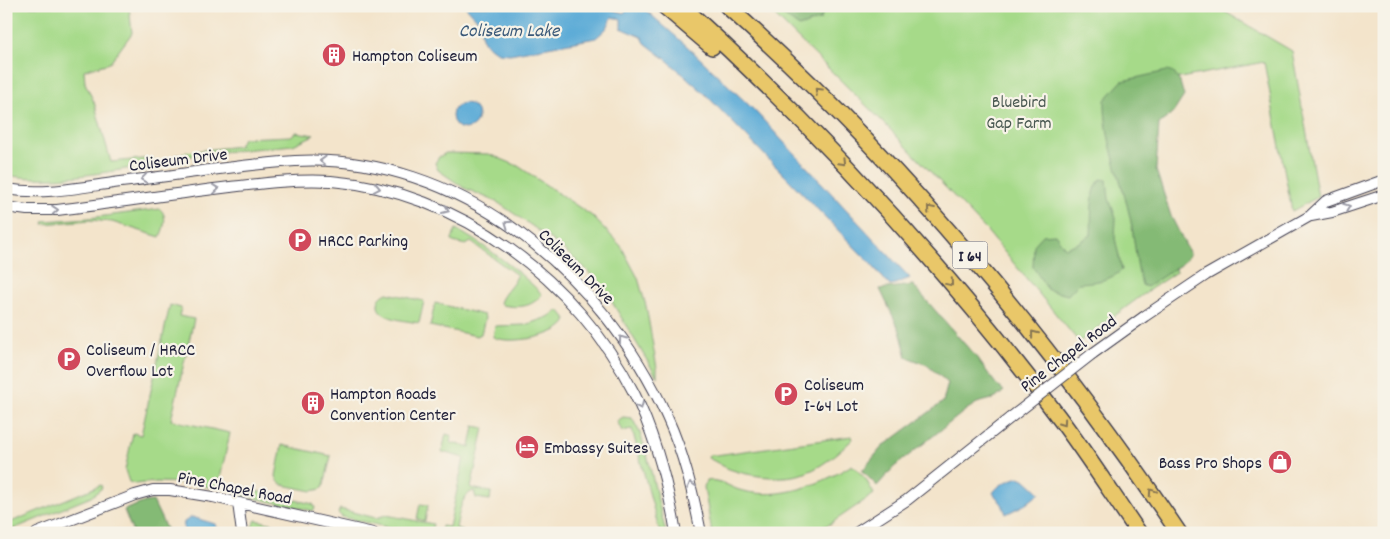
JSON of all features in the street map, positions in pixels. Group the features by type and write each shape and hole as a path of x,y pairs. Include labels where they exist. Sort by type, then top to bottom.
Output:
{"highway":[{"path":"664,6 808,127"},
{"name":"I 64","path":"682,6 725,45 868,188 993,333 1058,416 1139,533"},
{"name":"I 64","path":"727,6 846,119 978,264 1018,312 1095,413 1179,533"}],"street":[{"name":"Coliseum Drive","path":"6,189 25,192 59,191 256,165 314,161 362,165 392,172 418,179 458,195 506,223 552,258 604,314 626,344 654,390 674,434 693,494 701,533"},
{"name":"Pine Chapel Road","path":"856,533 907,500 1092,354 1145,316 1206,276 1310,216 1326,201 1384,180"},
{"name":"Coliseum Drive","path":"6,207 57,210 273,182 316,181 358,184 387,190 412,197 457,216 506,246 547,280 584,318 613,357 634,392 648,424 668,491 676,533"},
{"name":"Pine Chapel Road","path":"1310,216 1332,212 1384,195"},
{"name":"Pine Chapel Road","path":"37,533 121,499 153,490 179,490 372,533"},
{"path":"238,503 242,533"}],"green space":[{"path":"6,6 129,6 132,33 110,63 84,70 85,83 94,102 111,162 153,158 154,163 115,171 60,178 6,175"},
{"name":"Bluebird Gap Farm","path":"765,6 1215,6 1292,51 1318,197 1292,211 1264,62 1123,89 1176,272 1079,342 987,231 884,123"},
{"path":"771,6 824,6 821,19 799,27"},
{"path":"1167,71 1174,73 1180,82 1184,96 1173,113 1159,124 1156,170 1171,216 1190,254 1183,263 1147,287 1142,285 1129,213 1110,143 1105,114 1105,100 1122,81"},
{"path":"296,132 314,135 293,145 193,155 184,160 177,161 176,155 187,152 239,146 243,138 291,136"},
{"path":"446,153 489,154 518,166 592,216 621,246 638,278 646,306 657,377 609,297 587,270 561,247 497,202 464,188 438,170 435,163 439,157"},
{"path":"1101,179 1107,180 1109,199 1116,218 1115,238 1122,270 1107,279 1079,283 1068,295 1048,290 1033,267 1034,245 1043,235 1055,234 1065,248 1091,235 1093,198 1097,184"},
{"path":"160,209 165,219 160,237 112,222 90,220 43,224 44,221 89,218"},
{"path":"456,229 501,258 522,275 542,294 538,299 524,306 502,305 500,303 504,295 517,275 471,242 466,245 453,242"},
{"path":"913,285 977,358 996,384 1004,391 996,398 977,403 966,410 894,467 877,486 862,471 882,447 943,402 948,383 927,365 907,357 900,331 880,289"},
{"path":"387,293 424,301 419,323 394,318 379,310 378,303 380,298"},
{"path":"435,303 484,315 481,334 477,336 430,326"},
{"path":"170,305 181,308 179,316 194,319 171,420 230,433 219,483 214,488 188,483 157,482 135,484 129,482 125,470 133,433 141,435"},
{"path":"559,310 567,320 563,326 555,331 521,340 493,337 495,326 525,325 548,317"},
{"path":"623,417 632,418 640,433 666,533 660,533 632,429 622,431 617,421"},
{"path":"474,426 484,428 471,488 491,492 490,500 476,498 474,491 469,493 461,506 456,528 463,530 462,533 441,533 442,526 449,527 464,458 442,452 446,434 452,436 451,443 470,447"},
{"path":"852,436 853,439 835,455 814,469 798,475 772,477 745,474 729,469 708,458 709,455"},
{"path":"282,445 331,456 324,485 321,489 312,491 283,485 278,481 276,476"},
{"path":"852,465 865,478 874,494 830,524 809,533 712,533 704,487 706,481 716,481 743,491 772,494 800,489 827,479"},
{"path":"101,485 102,488 91,497 6,532 6,524"},
{"path":"238,487 313,504 315,508 313,511 241,495 235,490"},
{"path":"153,501 168,533 133,533 124,510"},
{"path":"420,504 428,505 425,521 417,519"},
{"path":"340,509 376,518 386,515 433,524 431,533 413,533 342,517 338,513"},
{"path":"256,520 316,533 251,533 251,528"}],"water":[{"name":"Coliseum Lake","path":"465,6 607,6 624,13 629,6 641,6 688,47 754,110 910,278 890,286 870,263 704,93 645,43 642,37 621,28 621,19 612,17 607,28 596,38 510,54 498,53 485,43 482,38 479,21"},
{"path":"465,103 474,107 478,116 474,125 465,129 456,125 452,116 456,107"},
{"path":"1019,477 1026,480 1040,493 1026,504 1006,514 1002,504 993,493 1001,485"},
{"path":"192,517 215,524 219,533 183,533 184,522"}],"place":[{"name":"Hampton Coliseum","path":"334,55"},
{"name":"HRCC Parking","path":"300,240"},
{"name":"Coliseum / HRCC Overflow Lot","path":"69,359"},
{"name":"Coliseum I-64 Lot","path":"786,394"},
{"name":"Hampton Roads Convention Center","path":"313,403"},
{"name":"Embassy Suites","path":"527,447"},
{"name":"Bass Pro Shops","path":"1280,462"}]}
